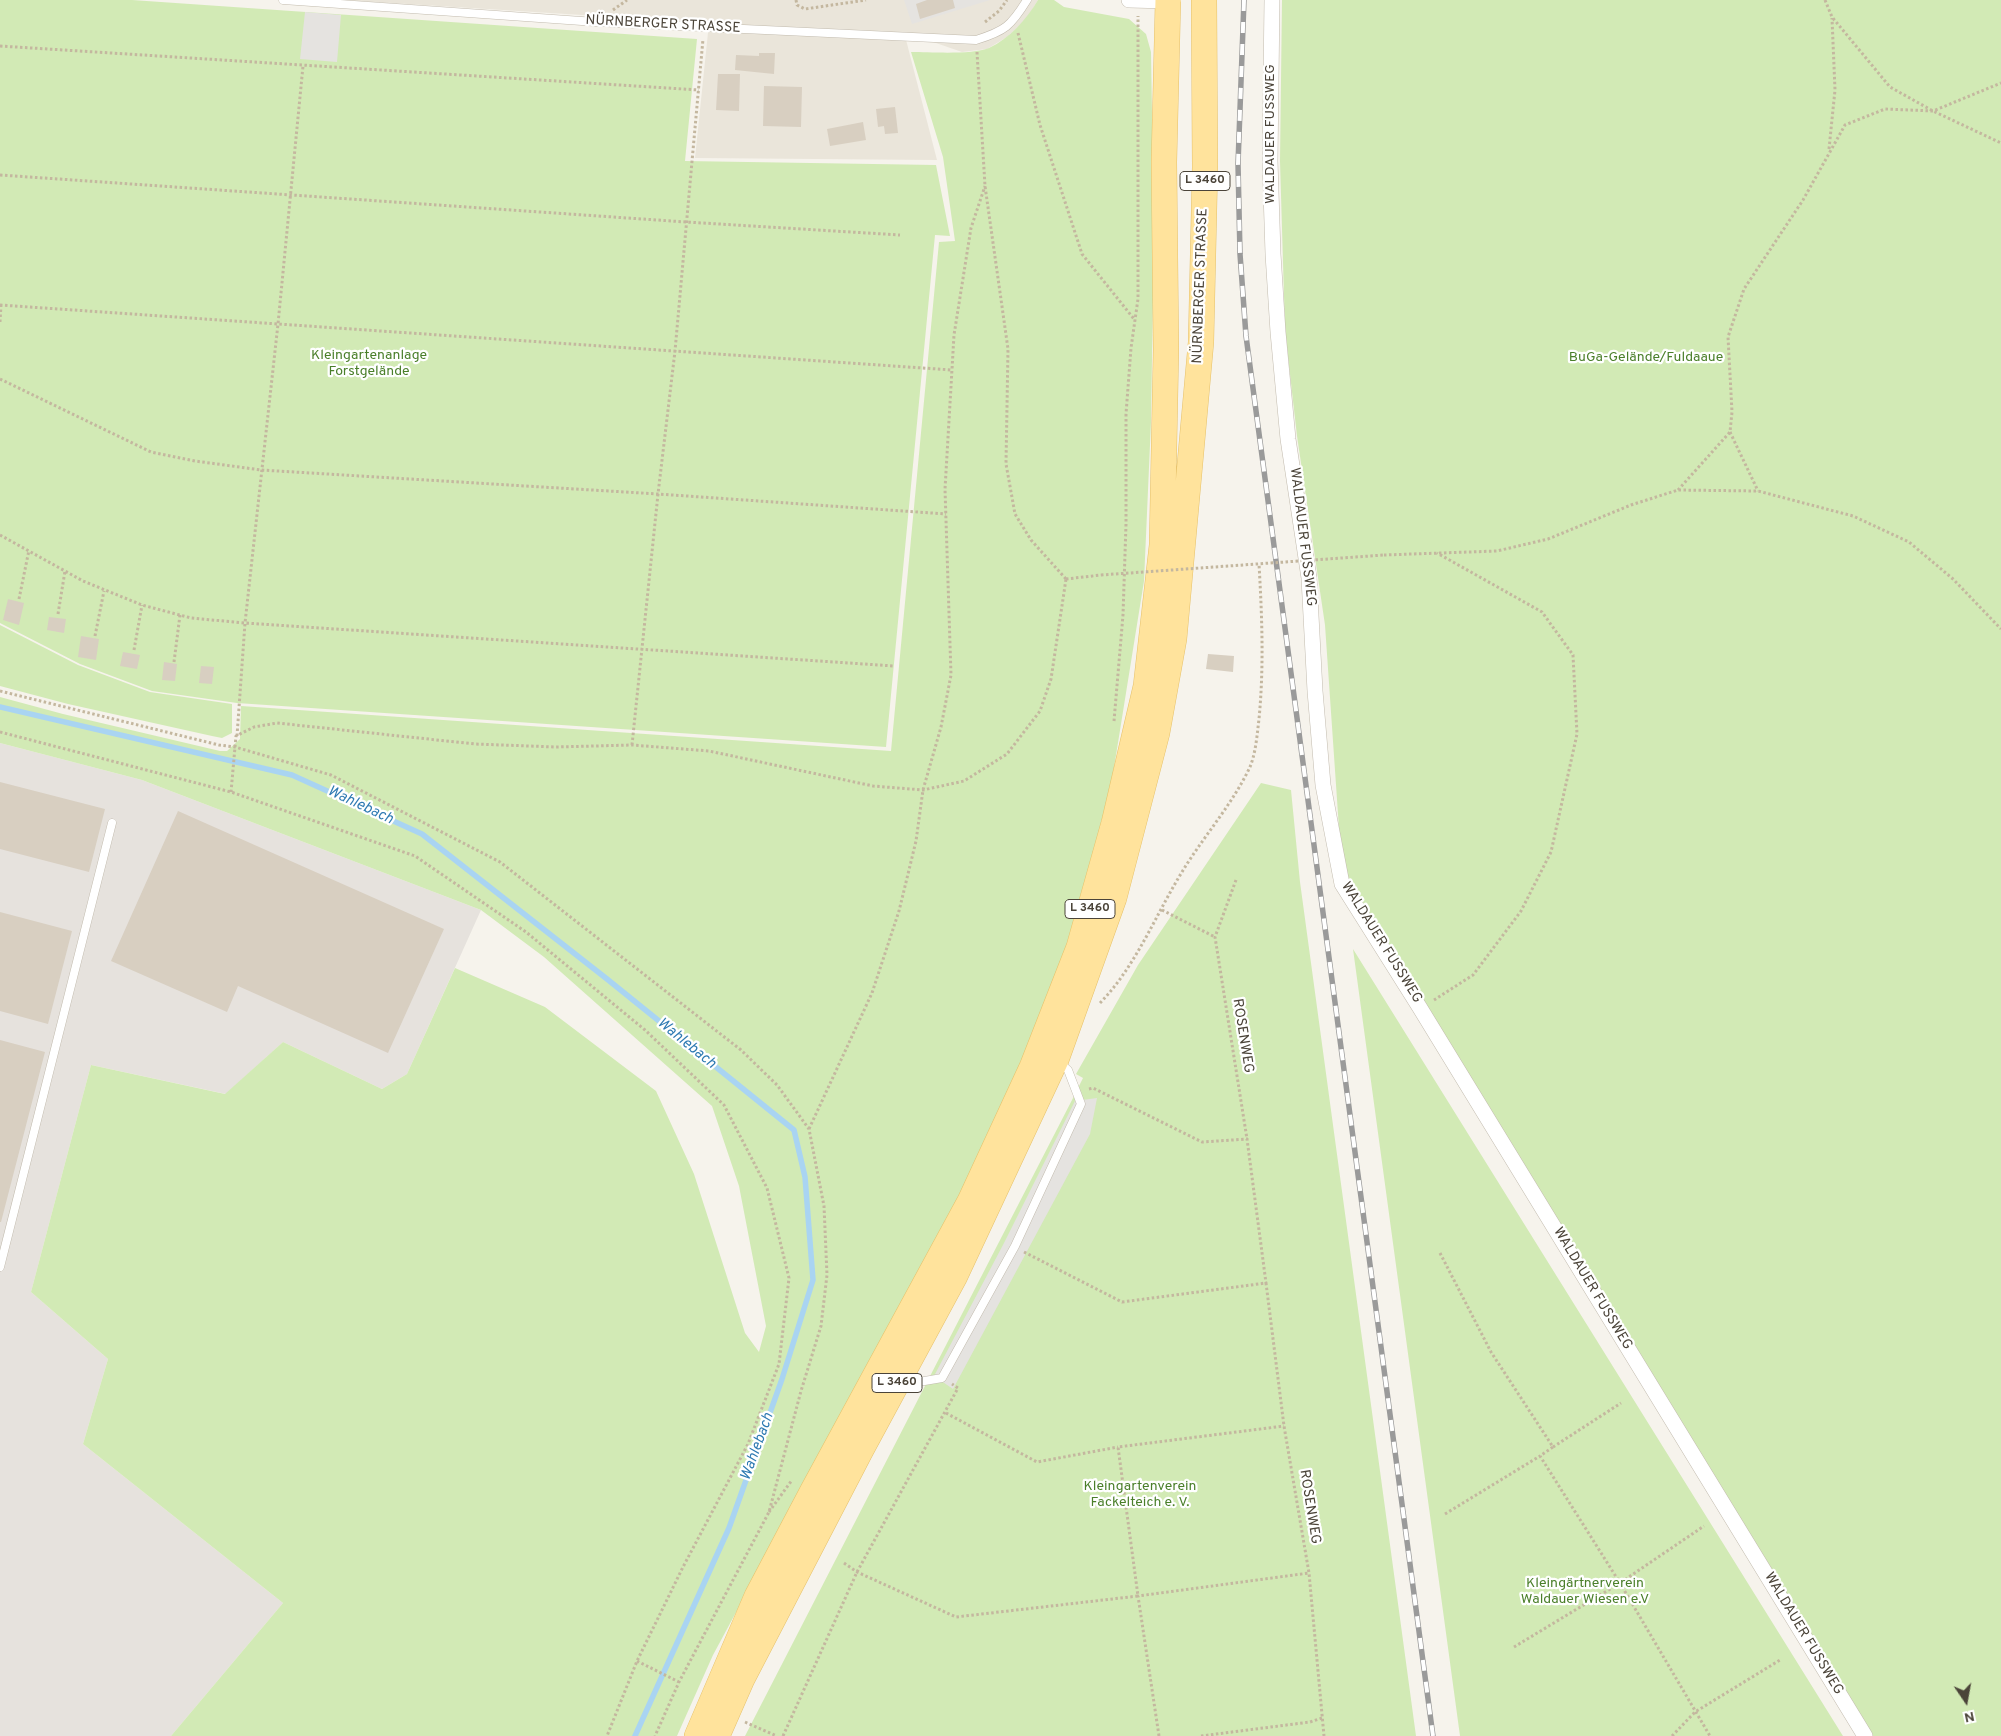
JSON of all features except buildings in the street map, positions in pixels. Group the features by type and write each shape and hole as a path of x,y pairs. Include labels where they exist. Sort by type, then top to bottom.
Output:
{"main road":[{"name":"L 3460","path":"697,1736 757,1596 970,1201 1032,1067 1079,947 1114,823 1146,686 1162,545 1166,350 1164,162 1169,0"},
{"name":"NÜRNBERGER STRASSE","path":"1056,1060 1114,898 1156,733 1174,639 1201,342 1205,167 1204,0"},
{"name":"L 3460","path":"717,1736 742,1679 955,1276 1056,1060"}],"street":[{"path":"1134,1 1169,0"},
{"name":"WALDAUER FUSSWEG","path":"1272,0 1270,162 1278,332 1288,439 1309,578 1315,691 1324,785 1342,884 1420,1008 1865,1736"}],"lane":[{"name":"NÜRNBERGER STRASSE","path":"283,0 704,28 976,40 996,34 1014,20 1027,0"},
{"path":"0,1267 112,823"},
{"path":"896,1385 942,1378 1015,1246 1081,1104 1068,1070 1056,1060"}],"path":[{"path":"796,0 797,5 805,9 866,0"},
{"path":"1006,0 1005,5 977,29 976,40 985,186 1008,349 1006,464 1015,514 1031,540 1066,579"},
{"path":"1825,0 1832,17 1890,87 1933,111 2001,143"},
{"path":"1113,726 1123,615 1126,524 1126,414 1134,319 1138,299 1134,1"},
{"path":"1828,152 1835,90 1832,17"},
{"path":"1014,20 1020,36 1040,125 1082,254 1134,319"},
{"path":"632,745 658,494 676,351 704,28"},
{"path":"0,46 699,90"},
{"path":"231,792 245,623 278,324 303,66"},
{"path":"1758,491 1730,432 1732,412 1728,337 1744,289 1803,200 1828,152 1845,125 1885,109 1933,111 2001,83"},
{"path":"0,175 290,196 900,235"},
{"path":"809,1129 872,993 903,894 916,841 924,790 941,727 951,675 946,489 954,335 971,228 985,186"},
{"path":"0,322 1,305 952,370"},
{"path":"0,379 151,452 195,461 261,470 946,514"},
{"path":"1678,490 1730,432"},
{"path":"1066,579 1384,555 1497,551 1548,540 1631,505 1678,490 1758,491 1853,516 1909,542 1953,579 2001,629"},
{"path":"0,535 104,591 142,605 191,618 894,666"},
{"path":"19,599 28,550"},
{"path":"1420,1008 1473,976 1521,911 1551,852 1577,734 1573,655 1542,612 1436,553"},
{"path":"1256,747 1263,642 1259,564"},
{"path":"58,614 65,571"},
{"path":"236,736 254,727 277,723 475,744 556,747 632,745 709,751 873,786 924,790 964,781 1007,754 1040,711 1051,678 1066,579"},
{"path":"95,636 104,591"},
{"path":"134,650 142,605"},
{"path":"174,662 180,615"},
{"path":"0,691 219,745 235,747 330,775 500,862 741,1050 777,1085 809,1129 824,1206 827,1275 821,1326 801,1391 769,1512"},
{"path":"0,732 231,792 415,856 526,932 645,1030 724,1105 767,1188 789,1278 779,1364 748,1444 683,1567 637,1661 607,1736"},
{"name":"ROSENWEG","path":"1236,880 1215,936 1247,1139 1284,1426 1309,1573 1324,1736"},
{"path":"1162,910 1215,936"},
{"path":"1078,1094 1093,1088 1202,1142 1247,1139"},
{"path":"1015,1246 1027,1254 1122,1302 1266,1283"},
{"path":"1440,1252 1491,1352 1553,1447"},
{"path":"783,1736 857,1572 946,1413 958,1388 942,1378"},
{"path":"1445,1514 1540,1456 1621,1403"},
{"path":"946,1413 1037,1462 1118,1447 1284,1426"},
{"path":"1118,1447 1159,1736"},
{"path":"1540,1456 1620,1583 1694,1712 1710,1736"},
{"path":"655,1736 679,1682 769,1512 793,1480"},
{"path":"1514,1647 1620,1583 1704,1526"},
{"path":"844,1563 857,1572 956,1618 1309,1573"},
{"path":"1672,1736 1694,1712 1780,1660"},
{"path":"637,1661 679,1682"},
{"path":"738,1718 777,1736"},
{"path":"1201,1736 1310,1722 1322,1718"}],"shaded area":[{"path":"344,0 1038,0 1027,19 1007,37 987,49 962,52 904,32 937,160 695,158 709,23"},
{"path":"904,0 990,0 912,24"},
{"path":"305,12 341,15 337,62 300,59"},
{"path":"0,743 142,780 481,910 407,1074 382,1089 283,1042 226,1094 91,1065 31,1292 108,1359 83,1444 283,1603 171,1736 0,1736"},
{"path":"1097,1098 1090,1134 953,1389 934,1376 1004,1243 1075,1101"}],"green space":[{"name":"Kleingartenanlage Forstgelände","path":"0,0 132,0 697,39 685,161 936,165 950,236 935,235 886,747 237,703 152,691 80,664 0,623"},
{"path":"1038,0 1054,0 1064,7 1129,19 1146,34 1151,52 1154,233 1151,422 1144,581 1112,780 1078,916 1022,1070 962,1193 713,1655 677,1736 171,1736 283,1603 83,1444 108,1359 31,1292 91,1065 225,1094 283,1042 382,1089 407,1074 455,968 545,1007 656,1091 694,1174 745,1333 759,1352 766,1326 739,1186 712,1106 544,957 481,910 142,780 0,743 0,697 220,751 227,751 240,739 241,706 891,751 939,242 955,241 943,157 911,52 972,52 989,48 1017,28"},
{"name":"BuGa-Gelände/Fuldaaue","path":"1282,0 2001,0 2001,1736 1871,1736 1342,872 1325,625 1297,436 1285,330 1280,161"},
{"path":"0,625 78,665 150,692 232,704 232,733 222,738 212,736 68,704 0,686"},
{"name":"Kleingartenverein Fackelteich e. V.","path":"1261,783 1291,790 1300,882 1416,1736 745,1736 1083,1078 1076,1074 1138,965"},
{"name":"Kleingärtnerverein Waldauer Wiesen e.V","path":"1353,949 1843,1736 1460,1736"}],"waterway":[{"name":"Wahlebach","path":"0,707 292,775 422,834 607,979 794,1130 805,1177 813,1280 782,1379 729,1528 635,1736"}],"railway":[{"path":"1244,0 1238,164 1240,254 1246,336 1433,1736"}]}
